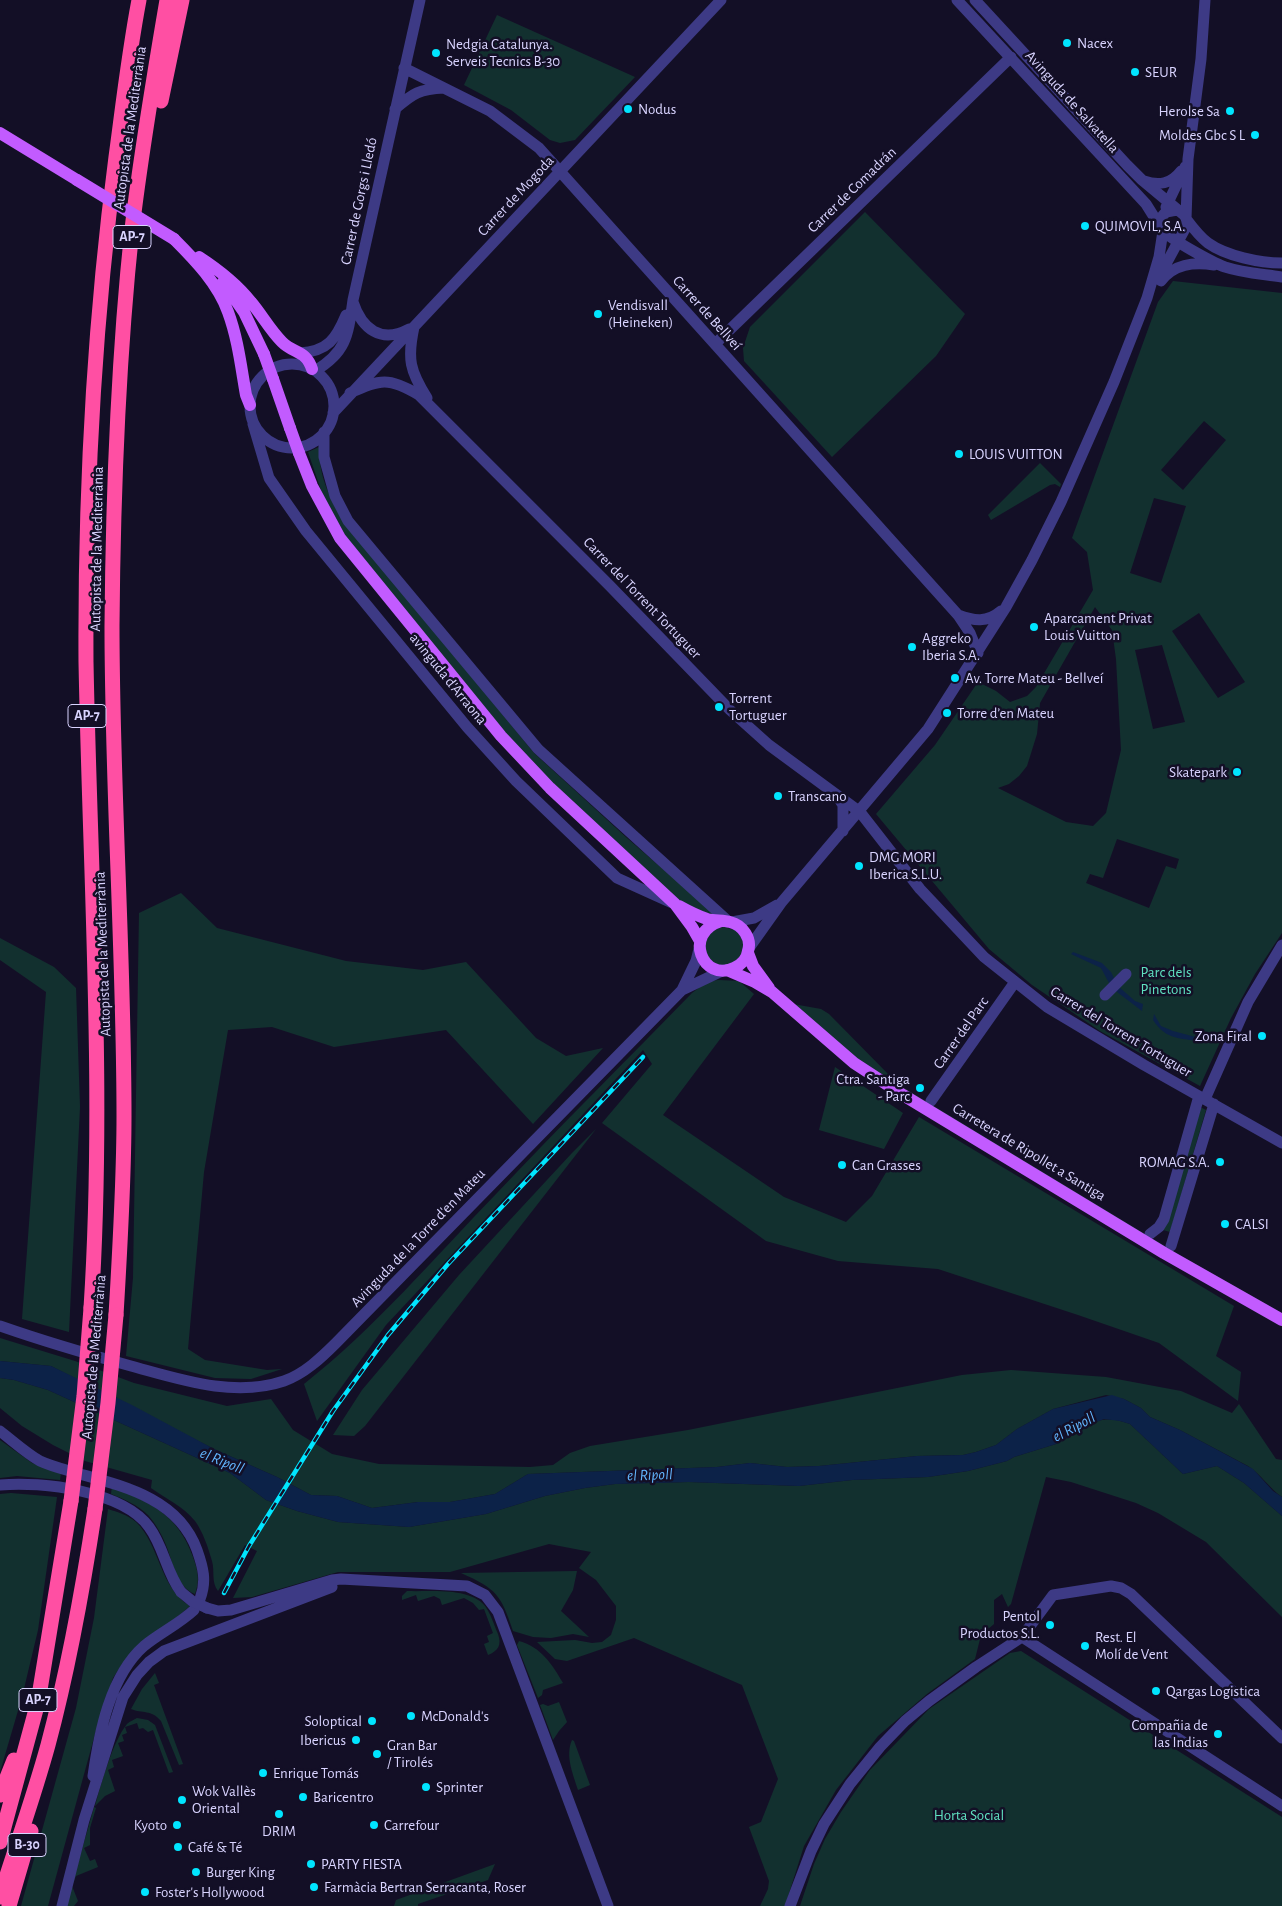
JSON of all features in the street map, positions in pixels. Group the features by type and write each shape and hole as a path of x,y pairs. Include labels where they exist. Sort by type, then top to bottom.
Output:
{"highway":[{"name":"Autopista de la Mediterrània","path":"0,1842 38,1702 71,1501 84,1396 92,1308 96,1212 96,1080 87,692 88,475 95,352 107,230 139,0"},
{"name":"Autopista de la Mediterrània","path":"0,1897 37,1783 63,1685 79,1606 95,1509 108,1411 121,1223 124,1111 113,679 113,560 122,345 132,235 140,166 167,0"},
{"path":"140,166 155,133 182,0"},
{"path":"0,1806 14,1760 40,1642 54,1596"},
{"path":"0,1795 14,1760"},
{"name":"B-30","path":"9,1906 30,1836 37,1783"},
{"path":"16,1906 26,1873 30,1836"}],"main road":[{"path":"0,133 174,239 226,275 252,302 282,343 306,357 314,370"},
{"path":"174,239 207,276 223,300 233,326 246,395 250,405"},
{"path":"199,257 219,277 250,322 264,354 312,486 340,538 501,736 550,788 675,904 692,927 706,963 718,970 736,968 743,962 749,950"},
{"path":"675,904 698,916 727,922 745,932 753,966 772,992"},
{"path":"700,945 708,928 727,922"},
{"path":"725,970 755,982 772,992"},
{"name":"Carretera de Ripollet a Santiga","path":"772,992 865,1071 1173,1258 1282,1320"}],"street":[{"name":"Carrer de Gorgs i Lledó","path":"314,370 332,361 339,352 348,331 353,300 420,0"},
{"name":"Carrer de Mogoda","path":"333,413 721,0"},
{"name":"Avinguda de Salvatella","path":"957,0 1146,204 1164,231 1178,242 1224,267"},
{"name":"Avinguda de Salvatella","path":"975,0 1142,180 1173,206"},
{"path":"1147,298 1178,242 1186,223 1188,159 1201,59 1205,0"},
{"name":"Carrer de Comadrán","path":"715,344 1010,57"},
{"name":"Carrer de Bellveí","path":"404,68 490,111 539,148 958,615 970,633 978,653"},
{"path":"395,109 412,95 426,89 446,88"},
{"path":"1142,180 1153,184 1168,182 1179,173 1188,159"},
{"path":"749,950 781,903 860,812 928,728 1006,607 1062,502 1114,382 1147,298 1159,257 1164,231 1160,221 1163,214 1173,206 1188,159"},
{"path":"1173,206 1184,214 1186,223 1202,238 1218,249 1250,260 1282,263"},
{"path":"1164,231 1174,236 1186,223"},
{"name":"Avinguda de Salvatella","path":"1147,298 1164,277 1180,266 1202,263 1282,277"},
{"name":"Carrer de Gorgs i Lledó","path":"300,353 321,348 337,336 353,300"},
{"path":"353,300 357,315 364,325 376,332 388,335 402,332 414,326"},
{"name":"Carrer del Torrent Tortuguer","path":"414,326 409,349 413,373 435,410"},
{"path":"293,364 314,370 326,383 333,400 333,413 324,432 318,439 304,446 290,448 276,445 262,436 253,424 250,397 256,384 270,370 284,365 293,364"},
{"name":"Carrer del Torrent Tortuguer","path":"350,394 369,384 385,382 401,384 419,395 610,586 730,710 769,745 860,812 920,889 984,956 1047,1007 1282,1143"},
{"name":"avinguda d'Arraona","path":"253,424 269,478 306,531 467,727 516,781 617,878 675,904"},
{"name":"avinguda d'Arraona","path":"324,432 324,457 335,496 348,520 538,749 727,922"},
{"path":"958,615 980,621 993,618 1006,607"},
{"path":"837,795 842,804 843,831"},
{"path":"727,922 754,918 781,903"},
{"name":"Avinguda de la Torre d'en Mateu","path":"0,1326 122,1364 215,1386 246,1388 285,1381 302,1372 336,1343 682,990 696,961 700,945"},
{"path":"1150,1234 1159,1227 1164,1218 1206,1100 1248,1002 1282,945"},
{"name":"Avinguda de la Torre d'en Mateu","path":"682,990 725,970"},
{"path":"1105,995 1126,974"},
{"name":"Carrer del Parc","path":"931,1101 1015,982"},
{"path":"1171,1246 1206,1100"},
{"path":"0,1431 40,1460 131,1490 167,1508 183,1524 197,1551 204,1576 203,1603"},
{"path":"0,1485 21,1484 60,1487 125,1506 143,1519 150,1527 173,1579 181,1592 192,1601 203,1603 218,1611 231,1610 332,1580 467,1586 480,1591 495,1607 608,1906"},
{"path":"62,1906 91,1795 127,1689 137,1675 156,1656 193,1639 334,1587 368,1581"},
{"path":"790,1906 811,1851 824,1824 850,1784 880,1747 905,1721 929,1701 1022,1637 1053,1595 1110,1586 1121,1588 1138,1600 1282,1738"},
{"path":"91,1795 95,1761 105,1718 120,1678 143,1647 179,1623 194,1610"},
{"path":"1022,1637 1282,1806"},
{"path":"54,1906 65,1869 80,1833"}],"green space":[{"path":"497,15 635,77 575,140 560,143 550,140 511,110 464,85"},
{"path":"865,212 965,314 936,356 832,457 744,361 743,348 750,327"},
{"name":"Parc dels Pinetons","path":"1173,281 1282,293 1282,933 1255,974 1231,1018 1200,1086 1100,1031 1032,985 989,949 876,814 935,745 978,682 996,691 1010,702 1027,696 1036,687 1093,590 1087,552 1072,538 1158,302","holes":["1204,421 1226,440 1183,490 1161,470","1154,498 1186,506 1161,583 1130,573","1095,607 1112,630 1116,659 1121,750 1106,813 1093,826 1066,822 998,788 1009,784 1027,766 1037,734 1040,703","1199,613 1245,682 1218,698 1172,631","1162,645 1185,722 1153,729 1135,650","1117,839 1179,859 1176,869 1166,866 1149,908 1086,883 1090,874 1103,878"]},
{"path":"319,447 319,457 325,484 341,518 534,753 627,838 717,916 686,906 530,763 342,532 323,496 308,452"},
{"path":"1040,463 1061,484 1060,487 1055,484 1050,485 991,520 988,515"},
{"path":"181,893 217,928 346,961 423,970 466,962 536,1038 566,1056 603,1048 533,1124 446,1030 334,1047 272,1027 228,1030 204,1172 188,1349 205,1360 267,1370 282,1369 251,1379 215,1378 126,1356 133,1278 139,913"},
{"path":"724,927 738,931 746,942 741,962 716,967 704,952 705,947 709,935 715,930"},
{"path":"0,938 54,967 76,988 80,1107 69,1332 22,1319 46,992 0,960"},
{"path":"708,981 739,981 754,994 663,1115 784,1197 846,1222 872,1196 919,1117 1234,1306 1216,1356 1241,1372 1238,1401 1159,1343 1078,1315 938,1269 838,1261 766,1241 602,1123 652,1064 643,1050 386,1325 317,1421 304,1384 355,1340 404,1292 545,1142 692,993"},
{"path":"793,1004 821,1009 829,1014 904,1088 1183,1257 1282,1313 1282,1315 1216,1278 916,1098 855,1057"},
{"path":"835,1067 903,1113 884,1149 819,1130"},
{"path":"1200,1107 1206,1110 1170,1232 1163,1230"},
{"path":"596,1129 365,1426 354,1436 333,1435 362,1390 459,1275"},
{"path":"0,1338 75,1361 134,1383 227,1406 271,1399 293,1430 332,1454 379,1464 530,1467 553,1465 570,1453 590,1446 688,1430 962,1375 1011,1370 1106,1377 1181,1391 1232,1413 1239,1404 1276,1459 1282,1460 1282,1497 1248,1466 1180,1430 1150,1417 1141,1408 1124,1399 1106,1395 1053,1409 1017,1429 996,1445 963,1455 917,1456 819,1466 787,1467 750,1463 717,1467 528,1474 495,1494 450,1502 418,1502 372,1508 337,1496 311,1495 277,1477 214,1449 51,1366 0,1361"},
{"path":"0,1378 48,1390 230,1473 266,1500 338,1522 409,1527 486,1514 545,1496 615,1484 689,1482 799,1486 852,1480 928,1477 968,1471 1007,1461 1056,1444 1098,1421 1118,1421 1130,1424 1183,1474 1217,1466 1244,1483 1282,1516 1282,1617 1206,1542 1158,1513 1136,1503 1071,1482 1046,1477 1011,1604 1008,1607 1002,1594 994,1600 994,1624 981,1635 975,1659 927,1694 878,1736 836,1790 804,1846 785,1906 760,1906 768,1889 769,1881 749,1827 761,1822 778,1779 742,1685 634,1638 567,1661 555,1659 537,1642 575,1640 592,1643 602,1642 611,1635 616,1620 616,1606 596,1580 579,1568 591,1552 549,1544 450,1572 338,1572 252,1597 233,1598 257,1551 245,1545 218,1591 207,1545 198,1525 191,1516 151,1488 152,1480 85,1461 53,1445 22,1426 0,1408"},
{"path":"0,1440 32,1463 61,1472 60,1480 17,1476 0,1478"},
{"path":"112,1486 151,1505 171,1520 179,1530 187,1542 196,1567 198,1580 195,1594 183,1586 179,1580 164,1541 151,1518 135,1505 111,1494"},
{"path":"11,1493 57,1497 38,1630 22,1697 0,1772 0,1494"},
{"path":"108,1509 136,1522 144,1531 172,1588 190,1606 122,1664 113,1678 95,1734 48,1906 21,1906 76,1708 94,1618"},
{"path":"577,1571 573,1590 561,1611 589,1637 573,1634 551,1638 533,1637 513,1631 505,1609 496,1595 483,1584 461,1573"},
{"path":"407,1591 459,1593 478,1600 485,1606 491,1616 500,1641 498,1647 488,1655 484,1644 489,1642 487,1636 493,1633 484,1609 479,1610 473,1603 464,1598 442,1605 440,1599 434,1596 418,1601 416,1595 402,1600 402,1596"},
{"path":"519,1641 534,1647 540,1652 555,1669 563,1683 543,1690 542,1695 538,1698 517,1645"},
{"name":"Horta Social","path":"1021,1651 1282,1817 1282,1906 800,1906 814,1864 825,1839 870,1770 929,1709 1010,1653"},
{"path":"155,1673 159,1683 154,1685 183,1764 179,1765 161,1721 150,1713 131,1709 142,1689"},
{"path":"559,1702 567,1722 553,1740 540,1705 548,1706"},
{"path":"137,1718 148,1720 155,1725 173,1772 169,1773 153,1730 148,1732 143,1728 139,1729 137,1723 125,1727 129,1722"},
{"path":"125,1727 127,1733 122,1735 124,1741 118,1743 123,1756 112,1760 114,1767 108,1770 115,1791 105,1796 95,1806 101,1786 108,1763"},
{"path":"572,1740 590,1785 578,1790 569,1752"},
{"path":"94,1807 96,1808 90,1828 90,1845 84,1848 90,1861 95,1859 98,1867 76,1876 72,1886 78,1901 74,1906 66,1906"},
{"path":"495,1864 488,1880 418,1904 418,1906 394,1906 396,1900"}],"water":[{"path":"1073,952 1102,963 1111,972 1118,986 1135,1001 1143,1004 1142,1011 1117,992 1109,983 1101,968 1071,954"},
{"path":"1154,1014 1161,1026 1203,1039 1202,1042 1174,1037 1163,1032 1153,1020"},
{"name":"el Ripoll","path":"0,1361 51,1366 132,1405 214,1449 277,1477 311,1495 337,1496 372,1508 418,1502 450,1502 495,1494 528,1474 717,1467 750,1463 787,1467 819,1466 917,1456 963,1455 996,1445 1017,1429 1053,1409 1112,1395 1124,1399 1141,1408 1150,1417 1180,1430 1253,1469 1273,1491 1282,1497 1282,1516 1244,1483 1217,1466 1183,1474 1130,1424 1104,1419 1091,1424 1056,1444 1007,1461 968,1471 928,1477 852,1480 799,1486 689,1482 615,1484 545,1496 486,1514 409,1527 338,1522 266,1500 230,1473 48,1390 0,1378"}],"railway":[{"path":"224,1593 249,1546 333,1411 388,1335 448,1264 643,1057"}],"place":[{"name":"Nacex","path":"1067,43"},
{"name":"Nedgia Catalunya. Serveis Tecnics B-30","path":"436,53"},
{"name":"SEUR","path":"1135,72"},
{"name":"Nodus","path":"628,109"},
{"name":"Herolse Sa","path":"1230,111"},
{"name":"Moldes Gbc S L","path":"1255,135"},
{"name":"QUIMOVIL, S.A.","path":"1085,226"},
{"name":"Vendisvall (Heineken)","path":"598,314"},
{"name":"LOUIS VUITTON","path":"959,454"},
{"name":"Aparcament Privat Louis Vuitton","path":"1034,627"},
{"name":"Aggreko Iberia S.A.","path":"912,647"},
{"name":"Av. Torre Mateu - Bellveí","path":"955,678"},
{"name":"Torrent Tortuguer","path":"719,707"},
{"name":"Torre d’en Mateu","path":"947,713"},
{"name":"Skatepark","path":"1237,772"},
{"name":"Transcano","path":"778,796"},
{"name":"DMG MORI Iberica S.L.U.","path":"859,866"},
{"name":"Zona Firal","path":"1262,1036"},
{"name":"Ctra. Santiga - Parc","path":"920,1088"},
{"name":"ROMAG S.A.","path":"1220,1162"},
{"name":"Can Grasses","path":"842,1165"},
{"name":"CALSI","path":"1225,1224"},
{"name":"Pentol Productos S.L.","path":"1050,1625"},
{"name":"Rest. El Molí de Vent","path":"1085,1646"},
{"name":"Qargas Logistica","path":"1156,1691"},
{"name":"McDonald's","path":"411,1716"},
{"name":"Soloptical","path":"372,1721"},
{"name":"Compañia de las Indias","path":"1218,1734"},
{"name":"Ibericus","path":"356,1740"},
{"name":"Gran Bar / Tirolés","path":"377,1754"},
{"name":"Enrique Tomás","path":"263,1773"},
{"name":"Sprinter","path":"426,1787"},
{"name":"Baricentro","path":"303,1797"},
{"name":"Wok Vallès Oriental","path":"182,1800"},
{"name":"DRIM","path":"279,1814"},
{"name":"Kyoto","path":"177,1825"},
{"name":"Carrefour","path":"374,1825"},
{"name":"Café & Té","path":"178,1847"},
{"name":"PARTY FIESTA","path":"311,1864"},
{"name":"Burger King","path":"196,1872"},
{"name":"Farmàcia Bertran Serracanta, Roser","path":"314,1887"},
{"name":"Foster's Hollywood","path":"145,1892"}]}
